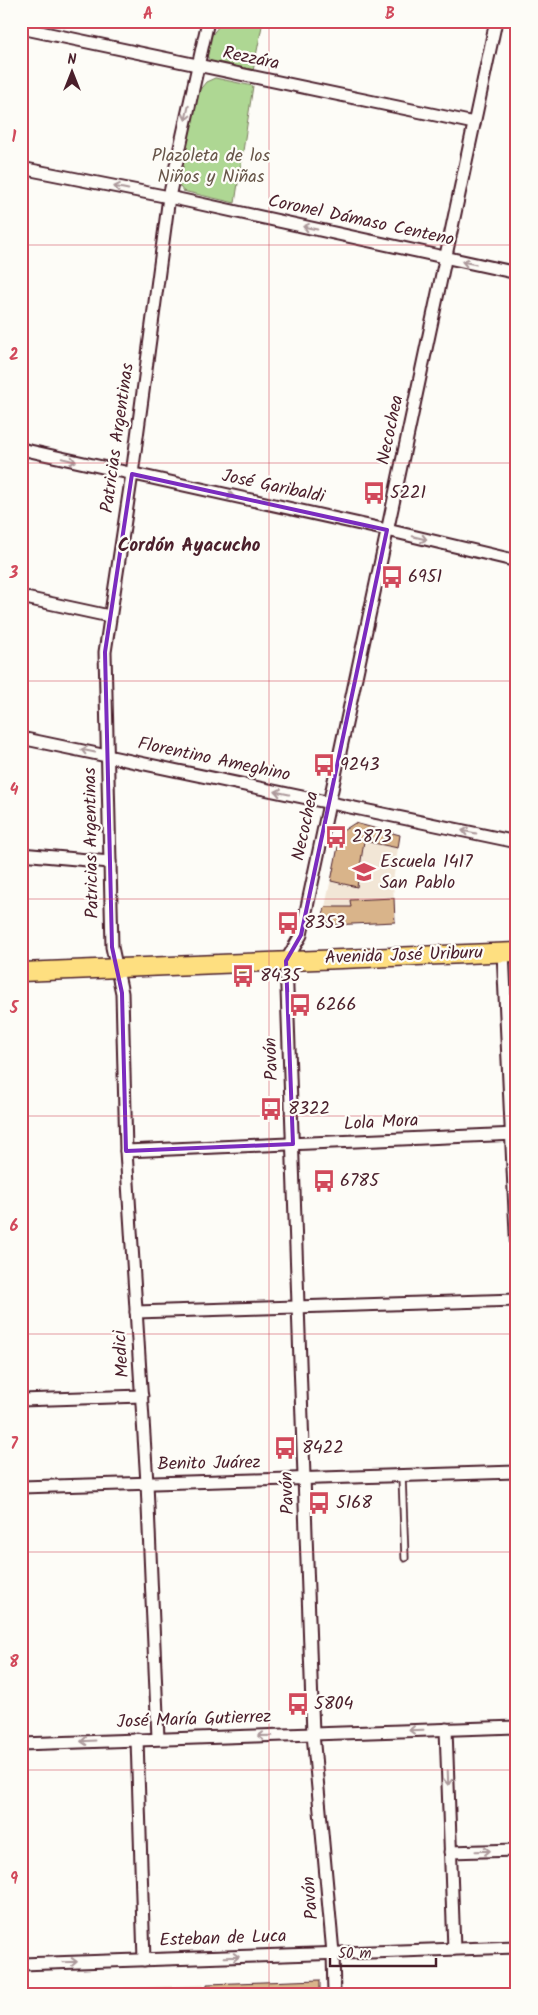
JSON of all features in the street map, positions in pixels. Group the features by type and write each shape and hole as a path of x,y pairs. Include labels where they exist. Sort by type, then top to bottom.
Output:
{"main road":[{"name":"Avenida José Uriburu","path":"21,972 510,952"}],"street":[{"path":"207,26 214,21"},
{"name":"Necochea","path":"286,961 301,935 496,21"},
{"name":"Patricias Argentinas","path":"117,967 112,947 105,652 132,474 169,198 207,26"},
{"name":"Rezzára","path":"21,28 474,123"},
{"name":"Coronel Dámaso Centeno","path":"21,168 517,273"},
{"name":"José Garibaldi","path":"21,449 387,530 517,561"},
{"path":"21,596 109,616"},
{"name":"Florentino Ameghino","path":"21,738 517,842"},
{"path":"21,854 110,862"},
{"path":"510,952 517,1255"},
{"name":"Pavón","path":"286,961 314,1734 333,1953 334,1994"},
{"name":"Medici","path":"117,967 122,993 126,1151 147,1483 158,1738"},
{"name":"Lola Mora","path":"126,1151 514,1134"},
{"path":"136,1312 517,1300"},
{"path":"21,1400 142,1396"},
{"name":"Benito Juárez","path":"21,1487 304,1480 517,1472"},
{"name":"José María Gutierrez","path":"21,1744 517,1727"},
{"path":"446,1729 454,1949"},
{"path":"137,1739 144,1960"},
{"path":"450,1852 517,1850"},
{"name":"Esteban de Luca","path":"21,1964 517,1947"}],"lane":[{"path":"402,1476 405,1558"}],"highlighted area":[{"path":"132,474 387,530 301,935 286,961 293,1144 126,1151 122,993 112,947 105,652"}],"shaded area":[{"name":"Escuela 1417 San Pablo","path":"355,823 400,835 393,881 395,922 331,925 323,916 341,832"},
{"path":"320,1980 320,1994 21,1994 21,1992"}],"green space":[{"path":"223,21 263,21 253,71 210,61 207,56 209,40"},
{"name":"Plazoleta de los Niños y Niñas","path":"215,78 253,86 235,203 183,191 178,184 198,92 206,82"}],"building":[{"path":"355,823 400,835 398,848 364,841 357,887 331,881 341,832"},
{"path":"394,898 395,922 331,925 323,916 325,907 351,907 350,900"},
{"path":"320,1980 320,1994 207,1994 207,1984"}],"place":[{"name":"5221","path":"374,493"},
{"name":"6951","path":"392,577"},
{"name":"9243","path":"324,765"},
{"name":"2873","path":"336,837"},
{"name":"Escuela 1417 San Pablo","path":"364,872"},
{"name":"8353","path":"288,923"},
{"name":"8435","path":"243,976"},
{"name":"6266","path":"300,1005"},
{"name":"8322","path":"271,1109"},
{"name":"6785","path":"324,1181"},
{"name":"8422","path":"285,1448"},
{"name":"5168","path":"319,1503"},
{"name":"5804","path":"298,1704"}],"district":[{"name":"Cordón Ayacucho","path":"189,546"}]}
